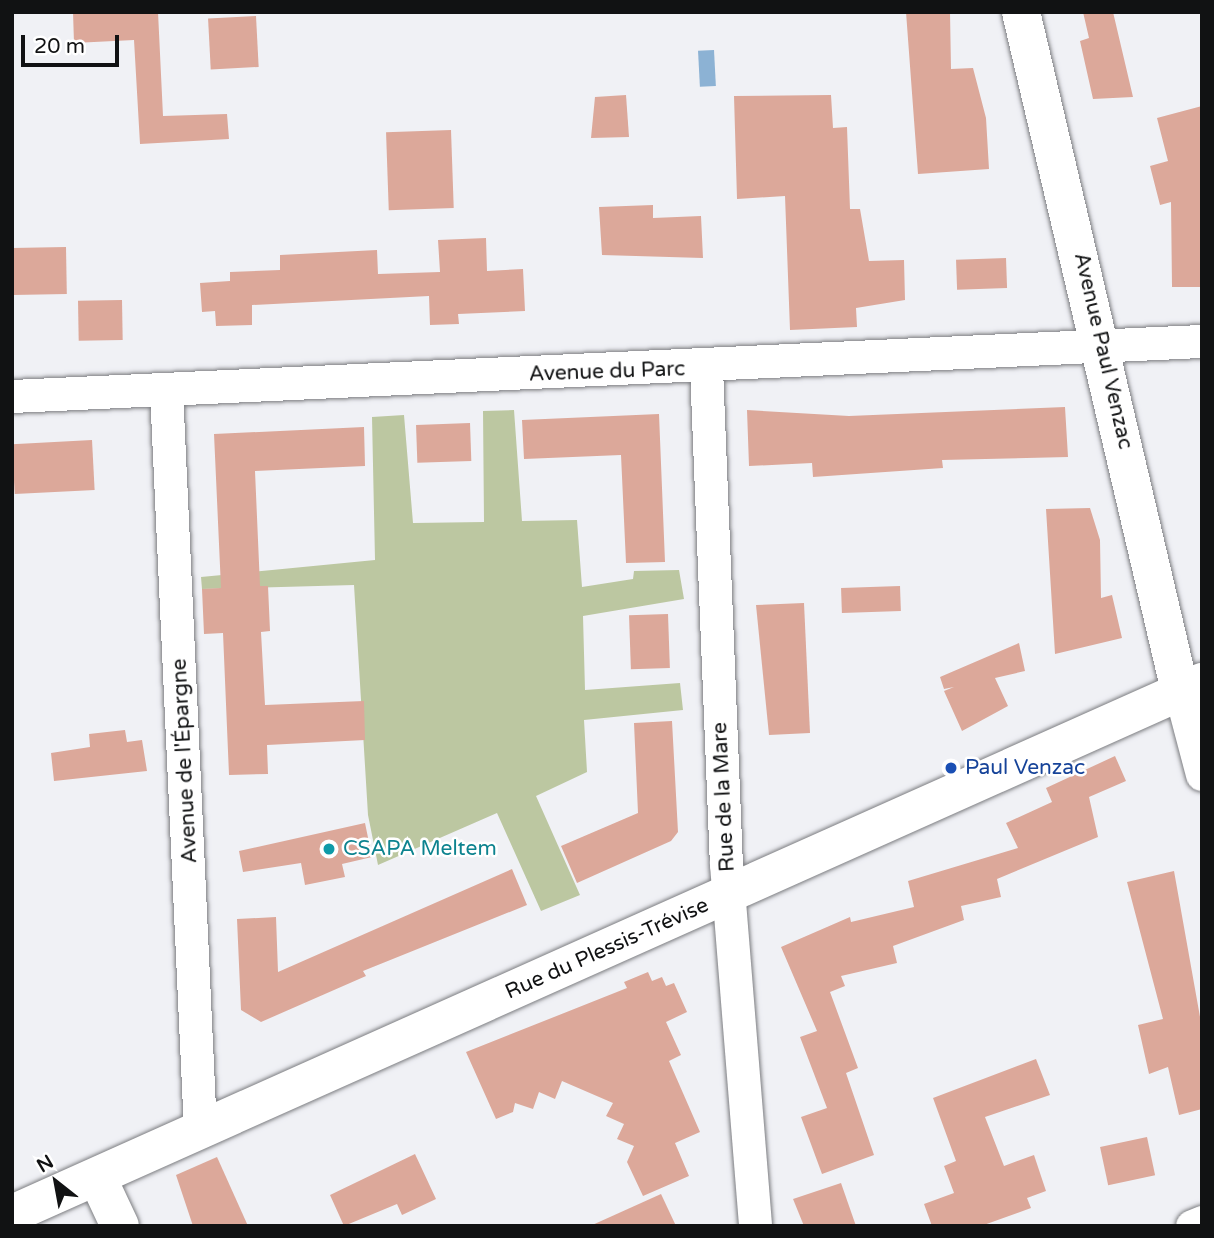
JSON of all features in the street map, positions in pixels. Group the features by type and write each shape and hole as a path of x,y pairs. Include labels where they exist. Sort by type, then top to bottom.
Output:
{"street":[{"name":"Avenue Paul Venzac","path":"1021,12 1100,342 1191,687"},
{"name":"Avenue du Parc","path":"12,396 706,368 1100,342 1202,341"},
{"name":"Rue de la Mare","path":"706,368 729,896 755,1226"},
{"name":"Avenue de l'Épargne","path":"166,390 200,1131"},
{"path":"1191,687 1202,774"},
{"name":"Rue du Plessis-Trévise","path":"12,1214 729,896 1191,687"},
{"path":"97,1177 120,1226"},
{"path":"1192,1226 1202,1222"}],"green space":[{"path":"514,410 522,521 577,520 582,587 633,579 634,571 679,570 684,599 583,616 585,690 680,683 683,710 584,720 587,772 536,796 580,895 541,911 497,813 378,865 368,815 354,585 202,589 201,577 375,560 372,417 404,415 413,523 484,522 483,411"}],"water":[{"path":"714,50 716,86 700,87 698,51"}],"building":[{"path":"73,12 158,12 163,116 227,114 229,139 140,144 134,40 74,43"},
{"path":"906,12 950,12 951,69 973,68 986,118 989,169 918,174"},
{"path":"1083,12 1113,12 1133,97 1093,99 1080,41 1089,38"},
{"path":"256,16 259,67 211,69 208,19"},
{"path":"626,95 629,137 591,138 595,97"},
{"path":"831,95 833,128 847,127 850,209 860,209 869,261 904,260 905,300 856,308 857,327 790,330 785,196 737,199 734,96"},
{"path":"1202,106 1202,287 1172,287 1171,202 1160,205 1150,166 1168,161 1157,118"},
{"path":"451,130 454,208 389,210 386,132"},
{"path":"653,205 653,218 701,216 703,258 602,255 599,207"},
{"path":"486,238 487,271 523,269 525,311 458,314 459,324 430,325 429,296 252,305 252,325 216,326 215,311 202,312 200,283 230,281 230,272 280,270 280,255 377,250 378,274 440,272 438,240"},
{"path":"66,247 67,294 13,295 12,248"},
{"path":"1006,258 1007,288 957,290 956,260"},
{"path":"122,300 123,340 79,341 78,301"},
{"path":"1065,407 1068,457 942,460 943,468 813,477 812,463 749,466 747,410 849,416"},
{"path":"659,414 665,562 626,563 621,455 524,459 522,420"},
{"path":"470,423 471,461 417,463 416,425"},
{"path":"364,427 365,466 255,471 260,586 268,586 270,631 261,632 265,705 364,701 365,740 267,745 268,774 229,775 223,633 204,634 202,589 221,588 214,434"},
{"path":"92,440 95,490 15,494 12,444"},
{"path":"1090,508 1100,540 1101,598 1112,595 1122,638 1055,654 1046,509"},
{"path":"900,586 901,611 842,613 841,588"},
{"path":"804,603 810,733 769,735 756,605"},
{"path":"668,614 670,668 631,669 629,615"},
{"path":"1019,643 1025,671 995,678 1008,706 962,731 944,691 954,687 944,689 940,677"},
{"path":"672,721 678,832 671,841 577,883 561,846 638,813 634,723"},
{"path":"125,730 127,742 142,740 147,771 54,781 51,753 90,747 89,734"},
{"path":"1115,756 1126,781 1089,797 1098,837 997,879 1001,897 961,906 964,920 893,946 897,963 841,976 845,986 830,992 858,1068 846,1073 874,1155 822,1174 801,1117 827,1108 800,1037 817,1031 781,947 850,917 851,922 914,907 908,881 1018,848 1006,823 1052,802 1046,788"},
{"name":"CSAPA Meltem","path":"365,823 372,857 342,864 345,877 305,885 301,863 243,872 239,851"},
{"path":"512,869 527,905 363,971 366,976 261,1022 241,1010 237,919 276,917 278,972"},
{"path":"1174,871 1202,1028 1202,1109 1179,1115 1168,1067 1149,1074 1138,1025 1163,1019 1127,882"},
{"path":"648,972 652,981 662,977 666,986 674,983 687,1012 666,1022 681,1055 669,1061 700,1132 675,1143 689,1176 643,1196 627,1162 634,1146 617,1139 624,1124 606,1116 613,1103 562,1081 555,1099 539,1092 533,1109 515,1103 513,1112 496,1119 466,1052 627,988 624,982"},
{"path":"1036,1059 1050,1095 985,1117 1004,1166 1034,1155 1046,1191 1027,1198 1031,1208 981,1226 932,1226 924,1204 954,1193 944,1166 956,1161 933,1098"},
{"path":"1147,1137 1155,1175 1108,1185 1100,1147"},
{"path":"415,1154 436,1199 402,1215 397,1204 344,1226 330,1195"},
{"path":"217,1157 248,1226 193,1226 176,1175"},
{"path":"841,1183 856,1226 804,1226 793,1199"},
{"path":"661,1194 676,1226 590,1226"}],"place":[{"name":"Paul Venzac","path":"951,768"},
{"name":"CSAPA Meltem","path":"329,849"}]}
